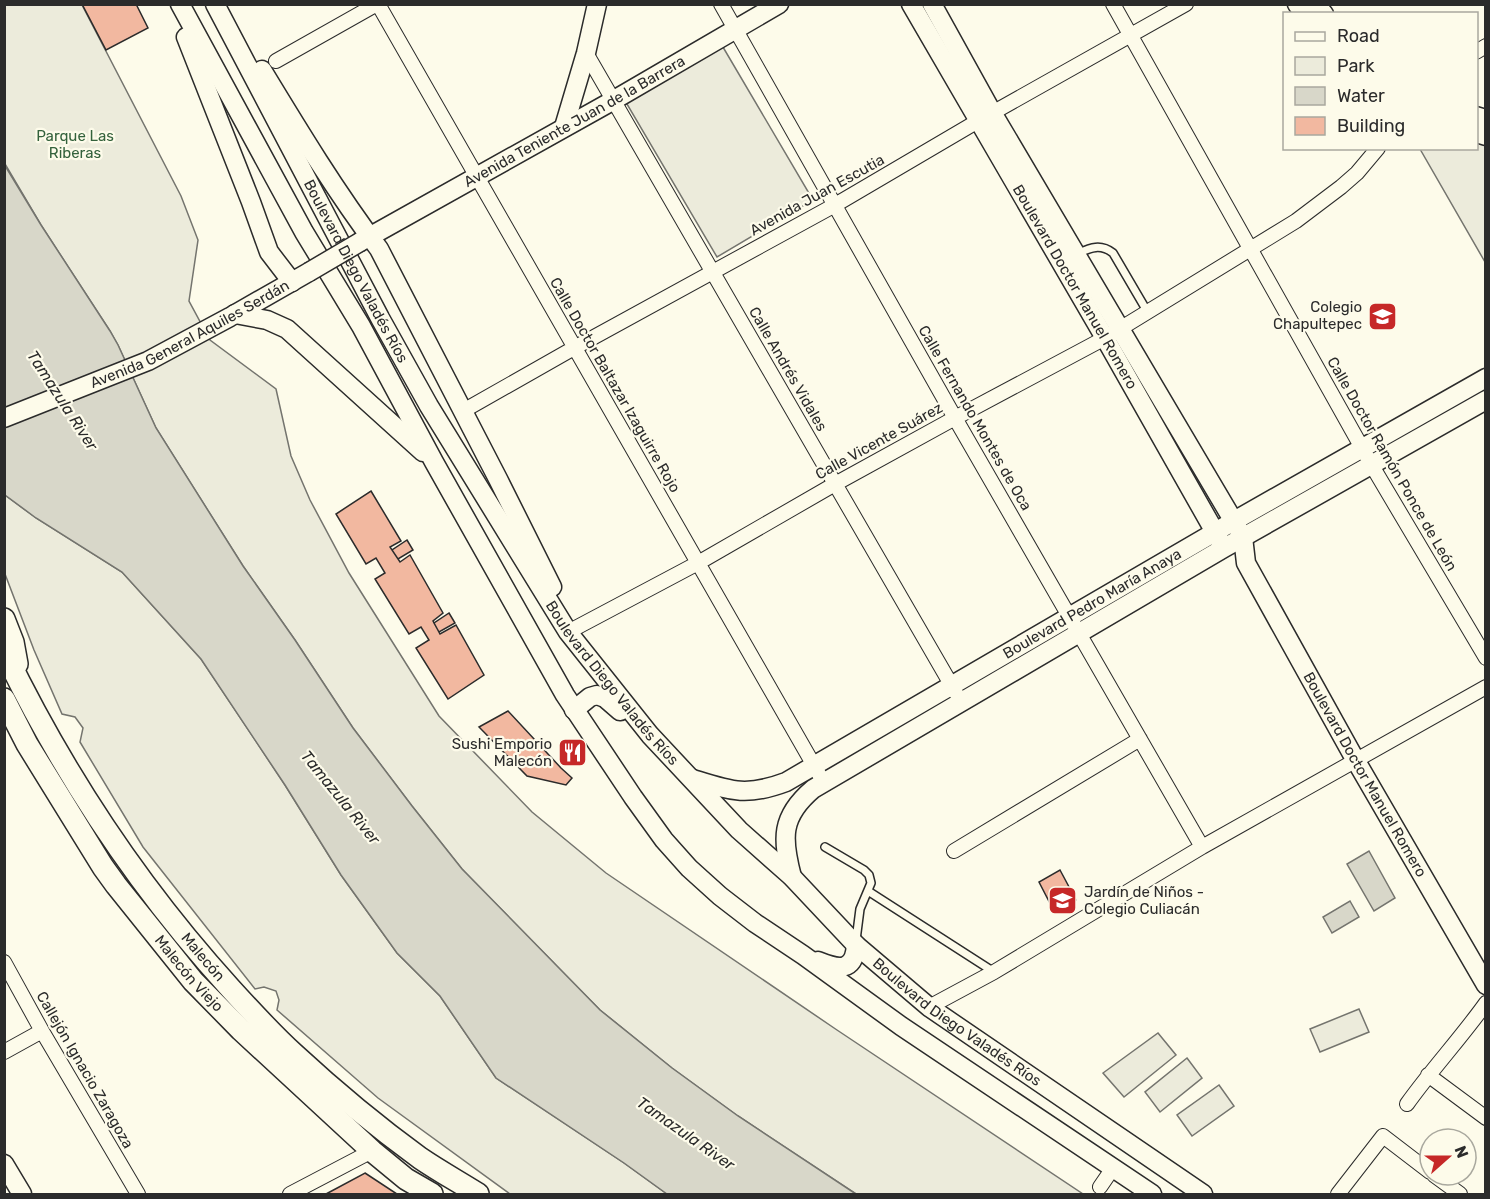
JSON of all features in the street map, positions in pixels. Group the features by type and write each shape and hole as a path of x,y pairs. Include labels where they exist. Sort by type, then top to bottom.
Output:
{"main road":[{"name":"Boulevard Diego Valadés Ríos","path":"215,4 380,318 429,406 567,632 650,735 739,830 792,877 856,945 929,1007 1203,1194"},
{"path":"221,4 230,15 365,239 379,249 549,581 555,594 555,612"},
{"path":"564,128 586,53 597,4"},
{"name":"Avenida Teniente Juan de la Barrera","path":"365,239 614,100 779,4"},
{"name":"Boulevard Doctor Manuel Romero","path":"911,4 1076,254 1244,537 1246,563 1356,761 1485,985"},
{"name":"Boulevard Doctor Manuel Romero","path":"932,4 986,118 1105,338 1224,548 1246,563"},
{"name":"Boulevard Diego Valadés Ríos","path":"182,8 304,232 361,326 434,462 574,710 664,840 682,861 746,916 901,1026 1152,1194"},
{"path":"182,8 183,27 269,252 292,282"},
{"name":"Avenida General Aquiles Serdán","path":"4,418 148,361 232,316 365,239"},
{"path":"232,316 267,320 287,329 434,462"},
{"name":"Boulevard Pedro María Anaya","path":"792,877 784,843 787,824 791,814 813,789 961,701 1215,532 1485,378"},
{"name":"Boulevard Pedro María Anaya","path":"690,778 728,790 749,791 759,791 786,782 952,685 1224,548 1485,400"},
{"path":"4,619 13,642 21,685"},
{"name":"Malecón","path":"4,651 68,767 110,834 183,934 292,1053 339,1094 421,1158 478,1194"},
{"path":"574,710 590,697 600,695 650,735"},
{"name":"Malecón Viejo","path":"4,699 27,744 103,867 193,981 249,1038 372,1151 406,1179 432,1194"},
{"path":"803,956 841,968 850,964 856,945"},
{"path":"372,1151 385,1149 421,1158"},
{"path":"4,1164 22,1194"}],"street":[{"path":"276,61 377,4"},
{"name":"Calle Doctor Baltazar Izaguirre Rojo","path":"377,4 824,783"},
{"name":"Calle Fernando Montes de Oca","path":"721,4 955,418 1202,847"},
{"name":"Calle Doctor Ramón Ponce de León","path":"1113,4 1371,464 1485,658"},
{"name":"Avenida Juan Escutia","path":"463,411 835,206 1186,4"},
{"name":"Calle Andrés Vidales","path":"586,53 961,701"},
{"name":"Calle Vicente Suárez","path":"567,632 698,563 835,484 1105,338 1296,221 1357,173 1376,150"},
{"path":"929,1007 994,972 1202,847 1485,687"},
{"path":"954,851 1140,739"},
{"name":"Callejón Ignacio Zaragoza","path":"4,962 138,1194"},
{"path":"1407,1104 1485,1003"},
{"path":"4,1052 42,1031"},
{"path":"1428,1075 1485,1118"},
{"path":"1338,1194 1383,1136 1418,1163"},
{"path":"290,1194 372,1151"},
{"path":"1100,1187 1113,1168"}],"lane":[{"path":"1076,254 1093,247 1107,248 1113,253 1147,311"},
{"path":"825,847 869,875 871,883 860,909 856,945"},
{"path":"868,891 994,972"}],"green space":[{"name":"Parque Las Riberas","path":"4,5 82,5 181,196 198,240 189,301 210,340 276,389 291,456 310,500 349,573 439,716 532,812 606,873 1083,1194 856,1194 738,1116 672,1068 600,1010 462,869 353,728 243,566 156,428 110,331 41,225 5,164"},
{"path":"720,42 813,200 717,257 624,99"},
{"path":"1478,135 1485,138 1485,262 1421,150 1478,150"},
{"path":"5,495 36,518 122,572 201,659 285,785 341,875 397,953 440,996 496,1078 667,1194 510,1194 378,1098 277,1010 279,1000 276,991 264,987 255,989 143,847 80,742 83,728 75,717 62,714 5,574"},
{"path":"1359,1009 1369,1032 1320,1052 1310,1029"},
{"path":"1158,1033 1176,1055 1124,1097 1103,1073"},
{"path":"1187,1058 1202,1078 1160,1112 1145,1092"},
{"path":"1219,1085 1234,1106 1192,1136 1177,1115"}],"water":[{"name":"Tamazula River","path":"4,164 110,331 156,428 243,566 353,728 462,869 600,1010 672,1068 738,1116 856,1194 667,1194 496,1078 440,996 397,953 341,875 285,785 201,659 122,572 36,518 5,495"},
{"path":"1369,851 1395,898 1374,911 1347,864"},
{"path":"1350,901 1359,917 1332,933 1323,917"}],"building":[{"path":"82,4 136,4 148,28 106,50"},
{"path":"371,491 401,541 390,547 400,562 410,555 443,613 433,621 440,634 456,625 484,675 448,699 416,648 429,640 421,627 409,634 375,579 385,573 376,558 366,564 336,514"},
{"path":"407,540 413,550 398,559 392,550"},
{"path":"449,613 455,623 439,632 434,623"},
{"path":"508,711 572,778 566,785 527,776 479,727"},
{"path":"1060,870 1076,900 1055,913 1039,882"},
{"path":"365,1173 397,1194 326,1194"}],"place":[{"name":"Colegio Chapultepec","path":"1383,316"},
{"name":"Sushi Emporio Malecón","path":"573,753"},
{"name":"Jardín de Niños - Colegio Culiacán","path":"1063,901"}]}
